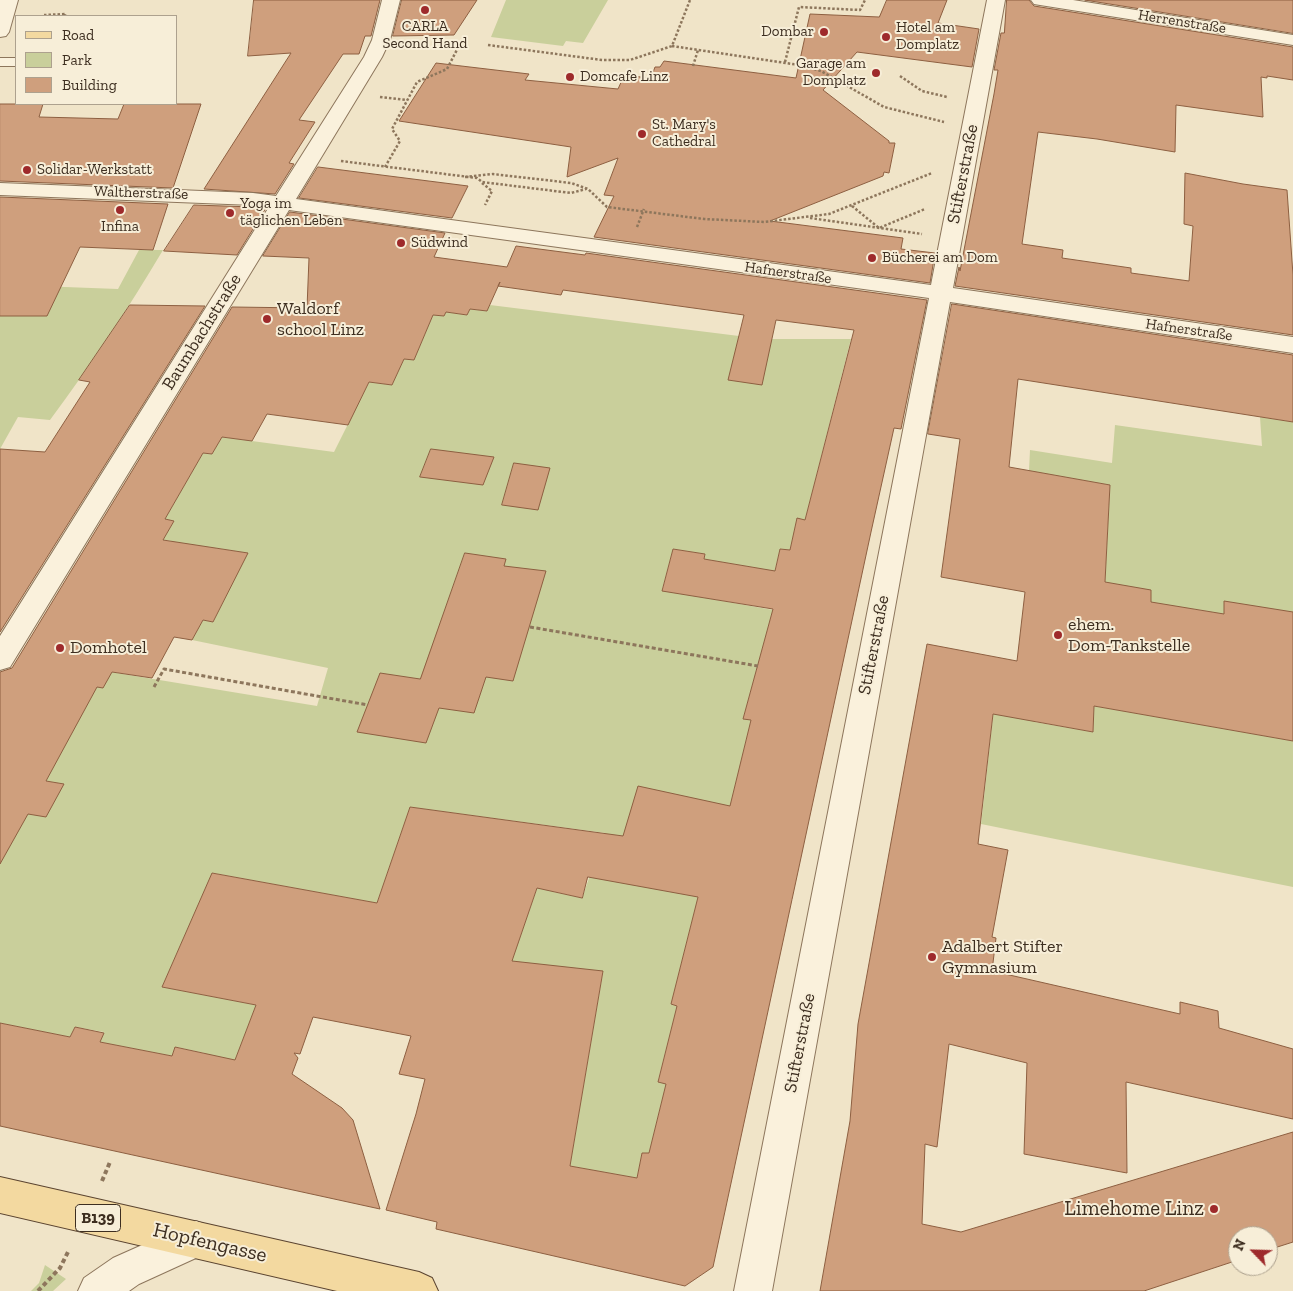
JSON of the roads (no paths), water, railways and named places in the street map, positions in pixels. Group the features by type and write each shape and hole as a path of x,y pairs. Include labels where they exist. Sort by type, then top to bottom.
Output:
{"main road":[{"name":"Hopfengasse","path":"0,1195 419,1291"}],"street":[{"path":"0,32 9,0"},
{"name":"Baumbachstraße","path":"0,659 373,57 381,40 391,0"},
{"name":"Stifterstraße","path":"753,1291 996,0"},
{"name":"Herrenstraße","path":"1040,0 1293,40"},
{"name":"Waltherstraße","path":"0,189 225,196 282,203"},
{"name":"Hafnerstraße","path":"282,203 1293,345"},
{"path":"97,1291 126,1271 196,1239"}],"lane":[{"path":"0,62 15,62"}],"place":[{"name":"CARLA Second Hand","path":"425,10"},
{"name":"Dombar","path":"824,32"},
{"name":"Hotel am Domplatz","path":"886,37"},
{"name":"Garage am Domplatz","path":"876,73"},
{"name":"Domcafe Linz","path":"570,77"},
{"name":"St. Mary's Cathedral","path":"642,134"},
{"name":"Solidar-Werkstatt","path":"27,170"},
{"name":"Infina","path":"120,210"},
{"name":"Yoga im täglichen Leben","path":"230,213"},
{"name":"Südwind","path":"401,243"},
{"name":"Bücherei am Dom","path":"872,258"},
{"name":"Waldorf school Linz","path":"267,319"},
{"name":"ehem. Dom-Tankstelle","path":"1058,635"},
{"name":"Domhotel","path":"60,648"},
{"name":"Adalbert Stifter Gymnasium","path":"932,957"},
{"name":"Limehome Linz","path":"1214,1209"}]}
